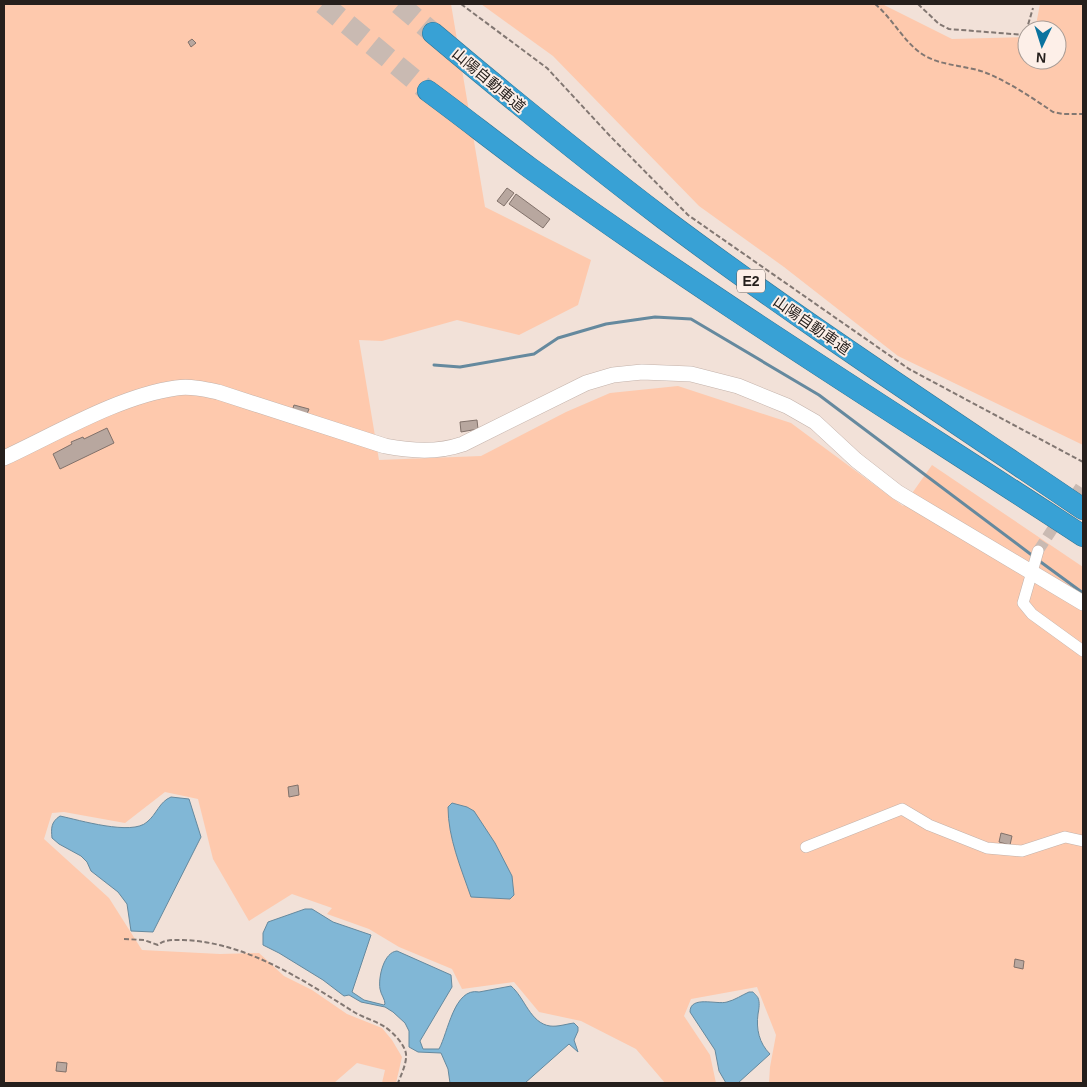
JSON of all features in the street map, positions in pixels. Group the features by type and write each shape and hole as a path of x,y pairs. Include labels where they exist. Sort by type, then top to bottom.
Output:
{"highway":[{"name":"山陽自動車道","path":"433,33 526,111 664,219 794,313 1083,509"},
{"name":"山陽自動車道","path":"428,91 530,168 783,342 1083,536"}],"street":[{"path":"4,458 138,396 178,388 198,388 237,397 385,446 410,450 429,450 450,449 463,444 586,383 613,375 642,372 691,374 738,386 787,406 815,422 856,460 897,492 1083,604"},
{"path":"1038,551 1024,603 1032,614 1083,651"},
{"path":"806,847 902,809 929,825 987,848 1022,850 1065,838 1083,841"}],"path":[{"path":"461,4 547,68 610,136 688,215 909,369 1083,462"},
{"path":"875,4 884,10 907,39 922,54 940,61 982,72 1001,80 1053,112 1083,114"},
{"path":"918,4 939,24 949,29 1025,35 1033,8"},
{"path":"124,939 144,940 158,945 162,941 196,940 235,949 314,987 358,1014 386,1027 401,1043 406,1054 405,1064 398,1083"}],"shaded area":[{"path":"4,4 451,4 485,207 591,260 578,305 519,335 457,320 382,341 359,340 379,460 481,456 566,412 610,393 678,386 791,423 903,506 932,465 1083,567 1083,1083 769,1083 776,1035 757,987 691,999 684,1016 710,1055 716,1083 665,1083 636,1049 581,1021 539,1012 514,982 462,989 452,969 399,947 369,929 327,914 332,908 292,894 249,921 213,859 198,799 165,792 125,823 64,812 52,813 44,839 109,898 142,950 220,954 259,953 284,976 312,990 347,1014 382,1028 402,1057 396,1083 382,1083 385,1070 357,1063 334,1083 4,1083"},
{"path":"481,4 882,4 952,39 1017,37 1017,70 1067,70 1067,20 1037,20 1040,4 1083,4 1083,445 898,356 784,267 699,206 553,56"}],"water":[{"path":"171,797 189,799 201,837 153,932 131,931 127,904 118,892 91,871 87,862 81,856 52,838 52,826 60,816 105,826 130,828 140,826 147,822 164,802"},
{"path":"452,803 474,811 495,843 512,876 514,895 510,899 471,897 450,830 448,807"},
{"path":"305,909 312,909 333,922 371,935 352,992 364,1000 385,1004 380,989 380,978 385,960 392,952 397,951 451,975 452,987 420,1041 423,1049 439,1049 453,1013 463,997 470,992 511,986 537,1020 543,1024 559,1026 574,1023 578,1027 574,1040 578,1052 569,1044 525,1083 450,1083 448,1069 441,1053 418,1052 409,1047 409,1031 405,1023 393,1012 385,1007 361,1002 349,995 344,996 323,980 263,945 263,933 268,922"},
{"path":"753,992 759,1000 758,1030 763,1045 770,1054 738,1083 726,1083 719,1071 715,1050 690,1012 691,1007 699,1002 727,1002"}],"building":[{"path":"192,39 196,43 191,47 188,42"},
{"path":"507,188 514,193 504,206 497,201"},
{"path":"516,194 550,219 543,228 509,204"},
{"path":"294,405 309,409 307,414 292,411"},
{"path":"477,420 478,429 461,432 460,422"},
{"path":"107,428 114,443 60,469 53,454 72,444 71,442 83,437 84,439"},
{"path":"298,785 299,795 289,797 288,787"},
{"path":"1001,833 1012,836 1010,845 999,842"},
{"path":"1015,959 1024,961 1023,969 1014,967"},
{"path":"57,1062 67,1063 66,1072 56,1071"}],"waterway":[{"path":"434,365 460,367 534,354 558,338 606,324 655,317 691,319 819,395 1033,556"},
{"path":"1038,560 1083,593"}],"tunnel":[{"path":"323,4 428,91"},
{"path":"399,4 433,33"},
{"path":"1038,551 1083,483"}]}
